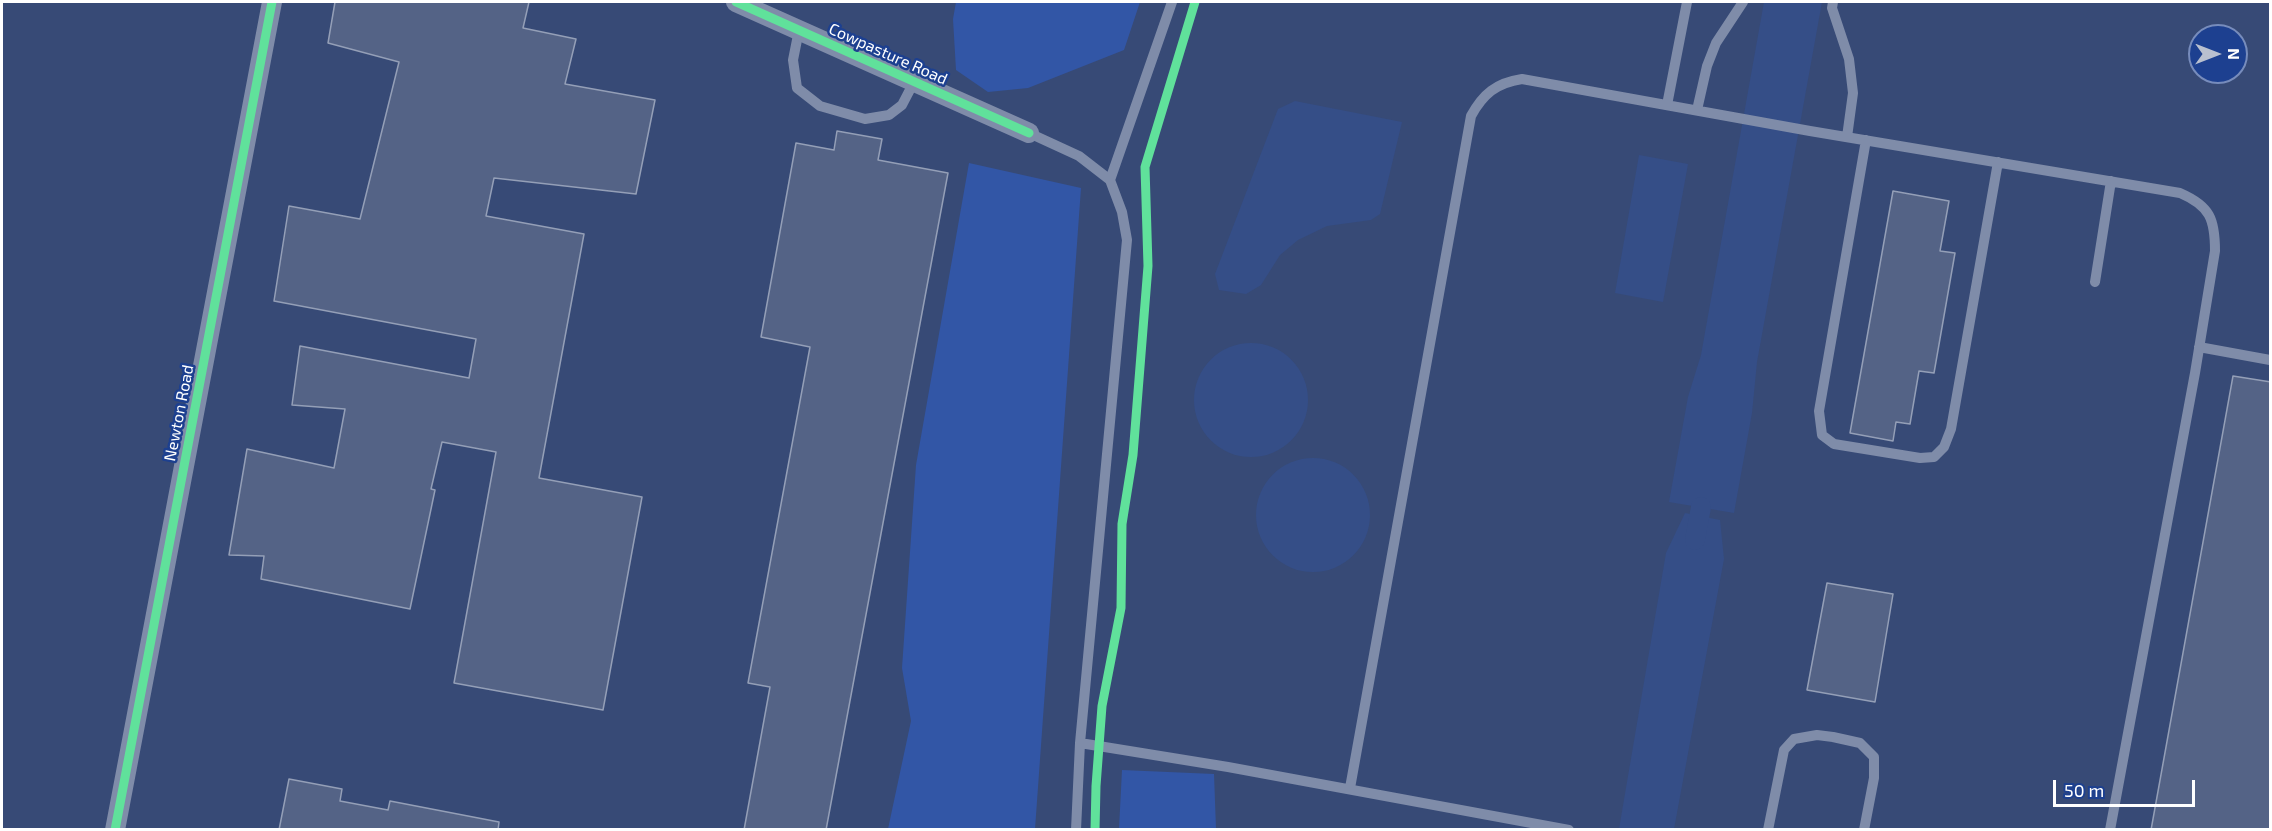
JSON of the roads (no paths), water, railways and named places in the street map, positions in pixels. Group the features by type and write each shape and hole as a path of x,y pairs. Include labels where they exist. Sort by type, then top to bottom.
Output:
{"street":[{"name":"Newton Road","path":"115,830 272,2"},
{"name":"Cowpasture Road","path":"736,2 1029,133"}],"lane":[{"path":"1110,180 1172,2"},
{"path":"1667,105 1687,2"},
{"path":"1697,111 1707,66 1716,43 1743,2"},
{"path":"1833,2 1832,8 1849,59 1853,93 1846,137"},
{"path":"799,30 793,60 797,88 820,106 865,119 889,115 902,105 914,82"},
{"path":"1350,788 1471,116 1480,99 1504,81 1522,79 1846,137 2180,193 2194,199 2204,207 2211,217 2215,233 2215,250 2110,830"},
{"path":"1029,133 1079,156 1110,180 1122,212 1127,240 1080,743 1076,830"},
{"path":"1866,140 1819,411 1822,435 1834,444 1920,458 1934,457 1944,447 1951,429 1998,162"},
{"path":"2095,282 2111,182"},
{"path":"2199,347 2271,360"},
{"path":"1768,830 1784,750 1794,739 1817,735 1860,743 1874,757 1874,778 1864,830"},
{"path":"1080,743 1350,788 1569,830"}],"waterway":[{"path":"1695,540 1701,507"}]}
